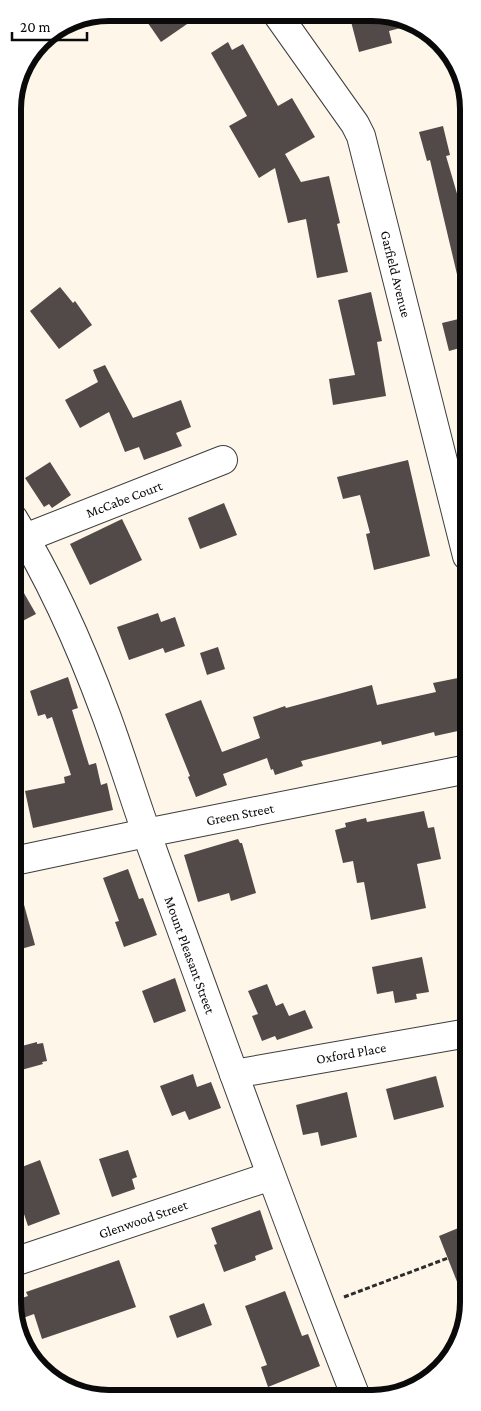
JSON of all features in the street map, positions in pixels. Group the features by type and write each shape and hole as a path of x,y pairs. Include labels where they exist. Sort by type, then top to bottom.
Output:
{"street":[{"name":"Garfield Avenue","path":"282,21 355,124 361,136 460,528"},
{"name":"McCabe Court","path":"21,527 224,460"},
{"name":"Mount Pleasant Street","path":"21,532 53,590 73,632 106,714 146,832 271,1176 353,1390"},
{"name":"Green Street","path":"21,859 146,832 460,771"},
{"name":"Oxford Place","path":"234,1074 460,1034"},
{"name":"Glenwood Street","path":"21,1260 271,1176"}],"path":[{"path":"320,1306 448,1258"}],"building":[{"path":"147,21 191,21 161,42"},
{"path":"351,21 383,22 404,27 389,31 392,43 359,52"},
{"path":"228,42 232,50 243,44 278,106 292,98 315,137 285,154 301,182 329,176 340,223 337,224 348,272 317,278 306,219 288,223 275,168 259,178 229,126 247,116 211,53"},
{"path":"443,126 450,155 446,156 458,197 460,197 460,287 430,160 427,161 419,132"},
{"path":"60,287 73,303 75,301 92,325 59,349 30,311"},
{"path":"371,292 382,341 377,342 386,396 333,405 329,379 355,375 338,300"},
{"path":"460,319 460,348 449,351 442,323"},
{"path":"105,365 133,418 181,400 191,427 176,433 182,446 144,460 139,447 125,452 109,412 80,428 65,400 98,382 93,370"},
{"path":"408,460 430,556 374,570 366,534 370,533 360,495 343,499 337,477"},
{"path":"50,462 71,495 52,508 49,504 44,507 25,478"},
{"path":"224,503 237,535 200,549 188,518"},
{"path":"122,519 142,560 90,585 70,544"},
{"path":"21,588 36,614 21,622"},
{"path":"158,613 161,622 175,617 185,646 165,653 163,648 129,660 117,627"},
{"path":"218,647 225,669 207,675 200,653"},
{"path":"68,677 78,708 72,710 89,765 96,763 101,785 107,783 113,810 33,828 25,791 65,783 64,777 71,775 52,717 47,719 45,714 38,716 30,691"},
{"path":"458,678 460,687 460,731 435,736 434,732 382,745 381,741 301,761 303,766 275,775 267,758 223,774 227,785 196,797 188,777 190,776 165,714 201,700 222,752 260,738 253,717 285,706 286,708 372,685 377,705 436,692 433,683"},
{"path":"424,811 428,828 434,827 441,859 417,864 426,908 371,920 364,882 357,883 353,861 343,863 335,830 346,827 345,823 366,818 367,822"},
{"path":"238,839 242,843 256,893 231,901 229,893 198,902 184,855"},
{"path":"128,869 139,899 143,898 157,935 124,947 115,922 119,921 103,878"},
{"path":"21,894 35,945 21,949"},
{"path":"422,957 429,992 416,994 417,999 395,1003 393,991 377,994 372,967"},
{"path":"175,978 186,1011 154,1023 142,991"},
{"path":"267,984 276,1006 283,1003 289,1016 305,1010 313,1028 277,1040 275,1036 262,1041 252,1016 258,1014 248,991"},
{"path":"37,1042 37,1044 43,1043 47,1061 42,1062 43,1064 21,1070 21,1046"},
{"path":"193,1074 197,1087 211,1082 221,1108 189,1120 185,1111 172,1116 160,1086"},
{"path":"436,1076 444,1107 394,1120 386,1089"},
{"path":"347,1092 357,1137 321,1146 318,1132 303,1135 296,1105"},
{"path":"128,1150 137,1177 132,1179 135,1189 112,1197 99,1159"},
{"path":"40,1160 60,1214 28,1226 22,1208 24,1207 21,1200 21,1167"},
{"path":"260,1210 273,1249 255,1256 256,1260 224,1272 214,1245 217,1244 211,1228"},
{"path":"460,1227 460,1289 439,1236"},
{"path":"119,1260 136,1307 42,1339 34,1314 23,1317 21,1298 28,1296 26,1292"},
{"path":"285,1291 302,1336 308,1334 320,1366 268,1387 261,1367 267,1365 245,1306"},
{"path":"204,1303 212,1325 177,1338 169,1316"}]}
